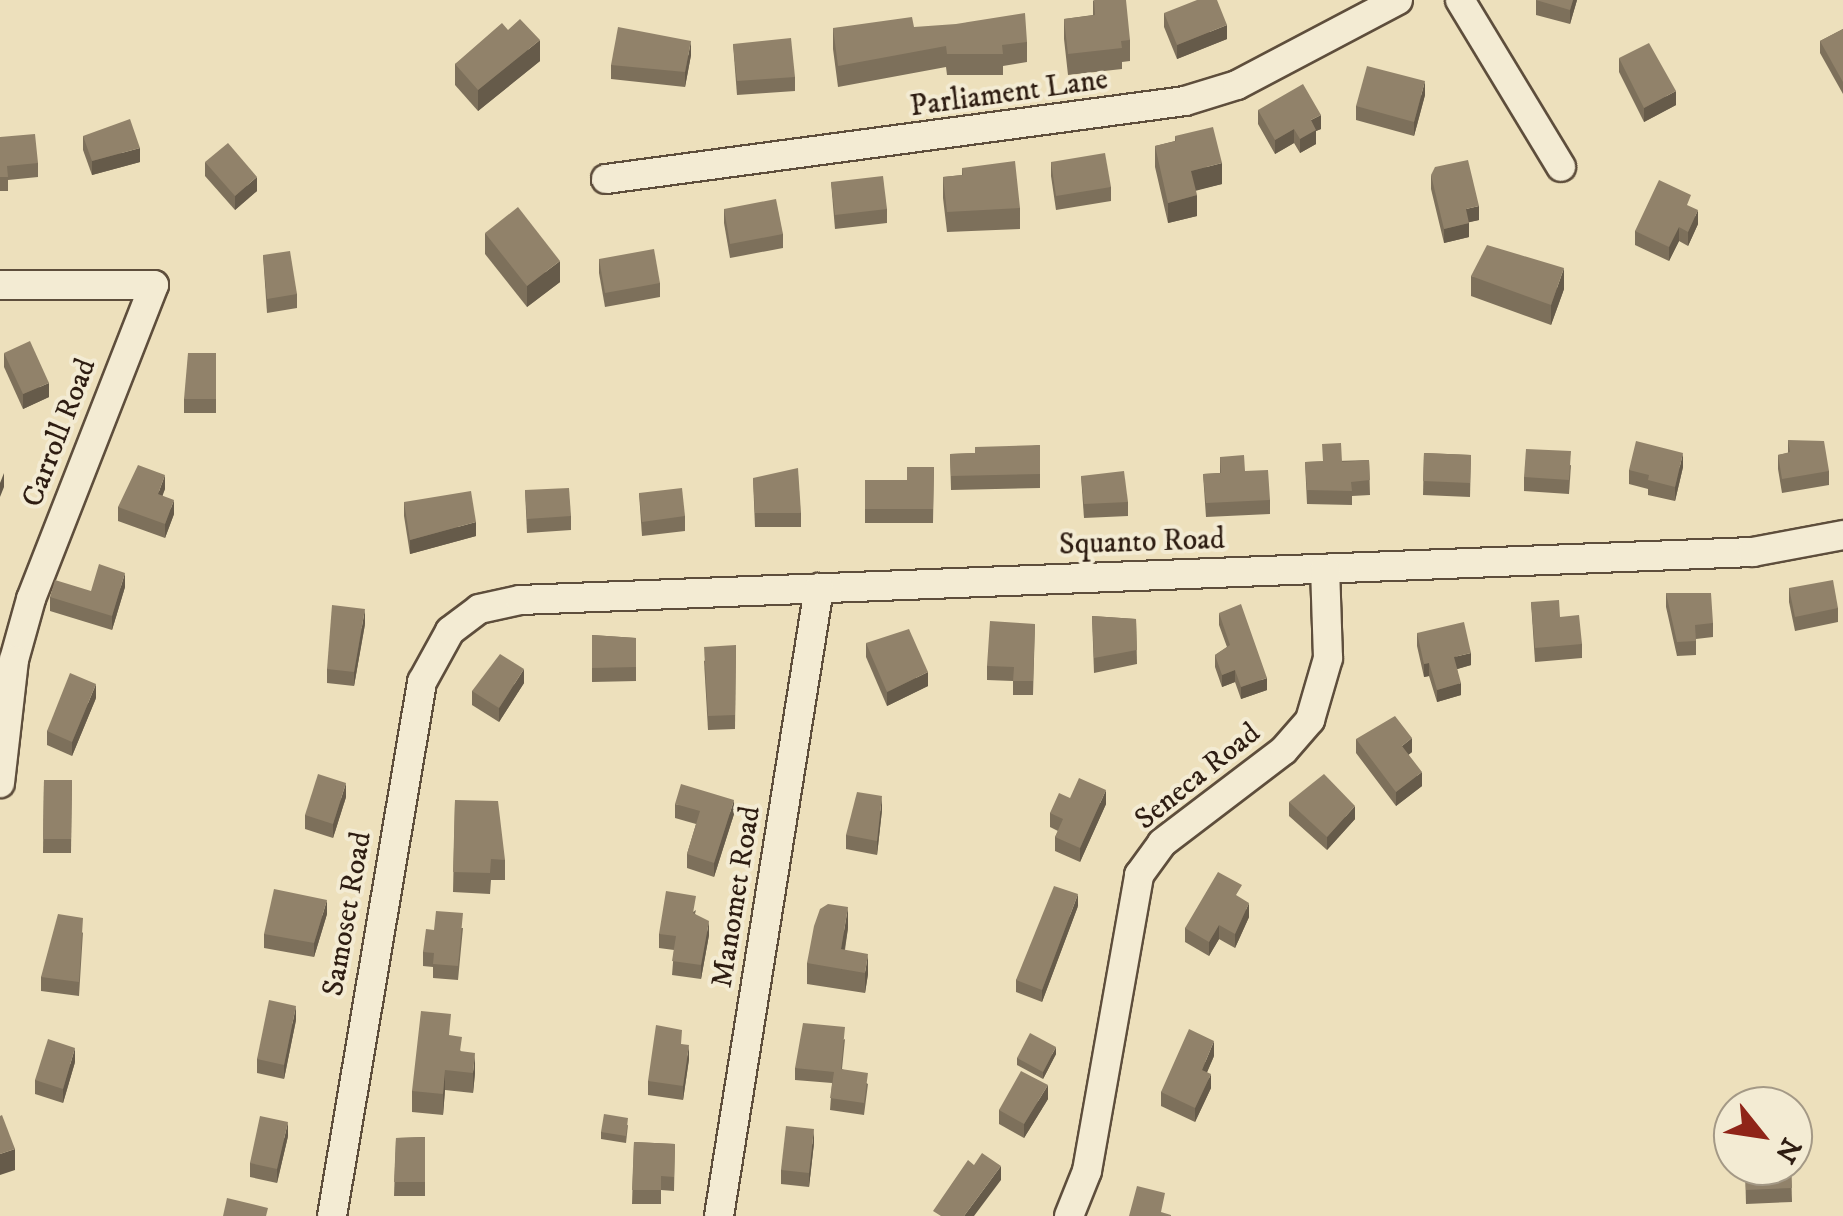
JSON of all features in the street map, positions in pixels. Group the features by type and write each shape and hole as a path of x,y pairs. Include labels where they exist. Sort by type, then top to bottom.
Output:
{"street":[{"name":"Parliament Lane","path":"606,179 1185,101 1238,85 1398,0"},
{"path":"1460,0 1561,167"},
{"name":"Carroll Road","path":"0,286 154,285 30,598 14,660 0,783"},
{"name":"Squanto Road","path":"450,631 479,609 520,600 1754,552 1843,535"},
{"name":"Seneca Road","path":"1069,1216 1087,1171 1138,875 1162,842 1284,750 1310,720 1327,671 1325,569"},
{"name":"Manomet Road","path":"719,1216 819,588"},
{"name":"Samoset Road","path":"332,1216 420,692 450,631"}],"building":[{"path":"1094,0 1126,0 1130,40 1121,41 1122,48 1068,54 1064,19 1095,15"},
{"path":"1197,0 1217,0 1227,25 1177,45 1164,13"},
{"path":"1536,0 1573,0 1570,10"},
{"path":"1025,13 1027,42 1002,45 1003,54 947,54 946,46 838,66 833,28 912,17 914,27 956,24"},
{"path":"520,19 540,40 478,90 455,64 502,23 508,30"},
{"path":"618,27 691,41 685,72 611,65"},
{"path":"1843,29 1843,82 1820,41"},
{"path":"791,38 795,77 737,81 733,44"},
{"path":"1649,43 1676,91 1644,108 1619,58"},
{"path":"1367,66 1425,81 1414,122 1356,106"},
{"path":"1303,84 1321,115 1311,120 1316,130 1300,139 1294,129 1275,140 1258,110"},
{"path":"130,119 140,148 92,161 83,136"},
{"path":"1213,127 1222,163 1191,171 1197,195 1168,203 1155,146 1176,141 1175,136"},
{"path":"35,134 38,163 7,166 8,177 0,177 0,137"},
{"path":"228,143 257,177 235,196 205,162"},
{"path":"1105,153 1111,187 1056,196 1051,162"},
{"path":"1468,160 1479,206 1466,209 1469,223 1444,229 1431,175 1435,167"},
{"path":"1015,161 1020,208 947,212 943,177 963,175 962,168"},
{"path":"883,176 887,209 835,215 831,182"},
{"path":"1659,180 1691,195 1687,205 1698,210 1688,232 1679,227 1669,247 1635,231"},
{"path":"776,199 783,234 730,244 724,209"},
{"path":"518,207 560,261 527,286 485,233"},
{"path":"1487,245 1564,268 1551,305 1471,276"},
{"path":"654,249 660,283 605,293 599,259"},
{"path":"290,251 297,294 267,299 263,255"},
{"path":"30,341 49,383 23,394 4,353"},
{"path":"188,353 216,353 216,399 184,399"},
{"path":"1788,440 1824,441 1829,471 1782,479 1778,455 1790,452"},
{"path":"1636,441 1683,453 1675,487 1629,470"},
{"path":"1341,443 1342,462 1369,460 1370,480 1351,482 1352,491 1307,490 1305,462 1323,461 1322,444"},
{"path":"1040,445 1040,474 951,476 950,454 975,453 975,447"},
{"path":"1526,449 1571,451 1569,480 1524,477"},
{"path":"1424,453 1471,455 1470,483 1423,481"},
{"path":"1244,455 1245,471 1268,470 1270,500 1206,503 1203,474 1221,473 1220,457"},
{"path":"138,465 165,475 158,494 174,500 165,524 118,507"},
{"path":"907,467 934,467 933,509 865,509 865,480 907,480"},
{"path":"798,468 801,513 755,513 753,478"},
{"path":"1124,471 1128,502 1084,504 1081,476"},
{"path":"569,488 571,516 527,519 525,490"},
{"path":"682,488 685,516 642,522 639,493"},
{"path":"471,491 476,522 410,540 404,502"},
{"path":"99,564 125,573 112,616 50,597 55,580 91,591"},
{"path":"1833,580 1838,608 1795,617 1789,588"},
{"path":"1666,593 1711,593 1713,623 1695,625 1696,641 1677,642"},
{"path":"1559,600 1560,617 1579,615 1582,644 1535,648 1531,602"},
{"path":"1241,604 1267,678 1241,687 1235,670 1222,675 1215,655 1230,645 1219,613"},
{"path":"332,605 365,609 354,672 327,669"},
{"path":"1092,616 1136,619 1137,650 1094,658"},
{"path":"990,621 1035,624 1033,681 1013,681 1014,667 987,666"},
{"path":"1464,622 1471,653 1454,657 1461,683 1437,690 1429,663 1424,664 1417,633"},
{"path":"909,629 928,672 887,692 866,643"},
{"path":"592,635 636,638 636,667 592,668"},
{"path":"736,645 735,715 708,716 704,647"},
{"path":"500,654 524,669 499,708 472,691"},
{"path":"70,673 96,684 72,742 47,731"},
{"path":"1395,716 1412,738 1402,746 1422,772 1396,792 1356,739"},
{"path":"318,774 346,783 333,824 305,815"},
{"path":"1324,774 1355,806 1327,837 1289,802"},
{"path":"1079,778 1106,790 1080,848 1055,837 1063,819 1050,813 1059,793 1070,798"},
{"path":"44,780 72,780 71,839 43,839"},
{"path":"681,784 734,800 714,863 687,854 700,811 675,804"},
{"path":"857,792 882,796 877,841 846,835"},
{"path":"455,800 498,801 505,860 491,859 490,873 453,872"},
{"path":"1218,872 1242,885 1236,895 1249,903 1235,934 1219,925 1209,942 1185,928"},
{"path":"1054,886 1078,894 1042,990 1016,980"},
{"path":"274,889 327,900 314,943 264,934"},
{"path":"666,891 696,896 693,913 709,921 701,965 672,961 676,936 659,934"},
{"path":"828,904 848,907 841,949 868,954 865,973 807,963 820,909"},
{"path":"436,911 463,913 458,966 433,964 434,953 423,952 426,929 434,930"},
{"path":"58,914 83,918 79,982 41,977"},
{"path":"269,1000 296,1006 284,1065 257,1059"},
{"path":"421,1011 451,1014 449,1035 462,1037 460,1051 475,1053 473,1073 445,1070 443,1094 412,1091"},
{"path":"803,1023 845,1027 841,1069 868,1073 864,1103 830,1098 834,1072 795,1068"},
{"path":"656,1025 682,1030 681,1044 689,1045 683,1086 648,1081"},
{"path":"1189,1029 1214,1041 1202,1070 1211,1074 1195,1108 1161,1092"},
{"path":"1030,1033 1056,1047 1043,1072 1017,1058"},
{"path":"48,1039 75,1048 63,1089 35,1080"},
{"path":"1021,1071 1048,1085 1024,1124 999,1110"},
{"path":"604,1114 628,1118 626,1136 601,1132"},
{"path":"0,1116 15,1149 0,1154"},
{"path":"260,1116 288,1122 277,1169 250,1163"},
{"path":"786,1126 814,1129 809,1173 781,1170"},
{"path":"425,1137 425,1182 394,1182 396,1138"},
{"path":"634,1142 675,1144 674,1177 661,1176 661,1190 632,1190"},
{"path":"982,1153 1001,1166 964,1216 941,1216 933,1211 968,1160 974,1165"},
{"path":"1137,1186 1165,1193 1161,1212 1171,1216 1129,1216"},
{"path":"1746,1186 1792,1186 1792,1188 1746,1190"},
{"path":"227,1198 268,1208 266,1216 223,1216"}]}
